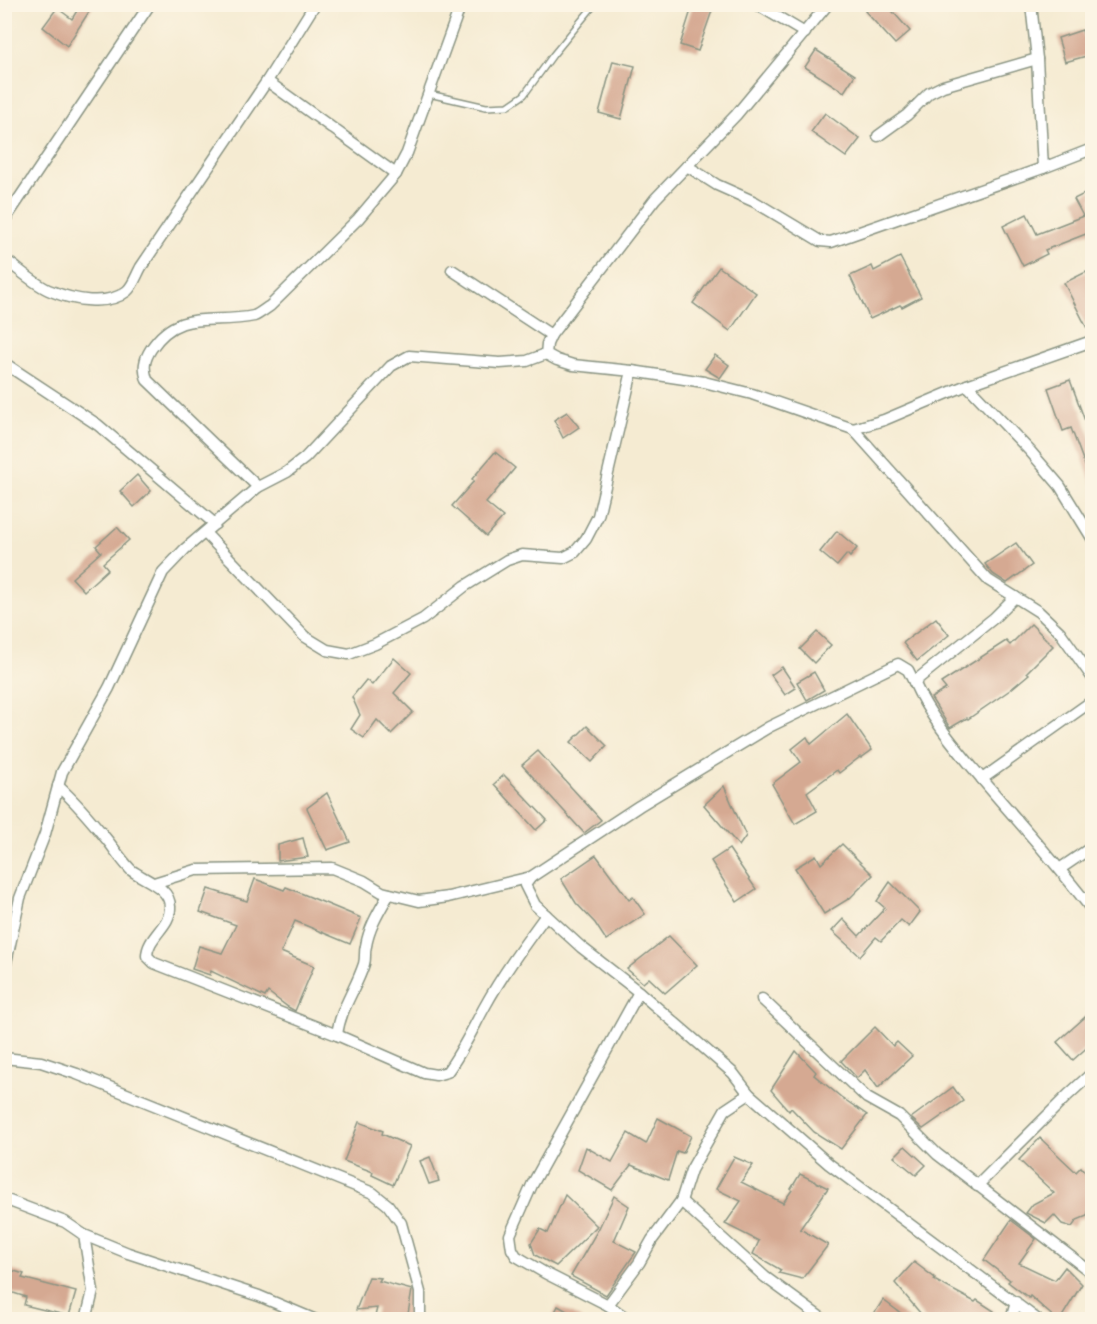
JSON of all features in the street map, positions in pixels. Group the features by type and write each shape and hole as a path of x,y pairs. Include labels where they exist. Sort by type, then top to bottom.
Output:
{"street":[{"path":"4,221 150,4"},
{"path":"4,260 49,291 68,296 91,301 114,298 129,290 141,267 267,81 315,4"},
{"path":"258,487 147,380 143,369 147,356 158,339 179,323 256,315 270,306 358,219 396,174 407,153 460,4"},
{"path":"756,4 805,33"},
{"path":"546,354 551,335 655,199 736,115 828,4"},
{"path":"1031,4 1037,59 1043,168"},
{"path":"878,135 907,114 929,93 943,86 1037,59"},
{"path":"267,81 396,174"},
{"path":"687,166 717,185 755,202 820,241 831,242 1092,149"},
{"path":"452,270 551,335"},
{"path":"853,429 884,420 967,385 1092,341"},
{"path":"4,972 20,898 45,834 62,772 109,688 163,572 185,549 258,487 287,472 305,458 391,366 409,356 500,363 527,361 546,354 573,365 704,382 752,394 853,429 988,580 1039,612 1060,633 1092,677"},
{"path":"4,363 98,425 215,524"},
{"path":"206,533 303,636 327,650 349,654 375,644 423,619 465,586 507,560 522,555 563,558 575,552 586,539 598,516 632,371"},
{"path":"967,385 1060,486 1092,538"},
{"path":"914,682 994,618 1015,597"},
{"path":"154,883 196,870 332,868 364,881 382,892 419,901 448,897 531,877 639,806 779,722 898,664 908,670 923,703 982,779 1010,814 1060,868 1092,910"},
{"path":"982,779 1092,701"},
{"path":"58,786 78,804 131,870 154,883 168,898 169,915 147,948 147,956 154,963 337,1035 424,1073 435,1075 447,1072 459,1056 484,1007 514,959 546,915"},
{"path":"1060,868 1092,847"},
{"path":"531,877 525,885 535,905 581,948 639,992 733,1073 749,1094 829,1164 1038,1320"},
{"path":"337,1035 342,1011 365,963 366,945 374,921 389,894"},
{"path":"629,1320 608,1305 516,1256 512,1249 510,1235 532,1185 639,992"},
{"path":"762,999 867,1098 899,1116 937,1154 1092,1273"},
{"path":"4,1058 41,1062 77,1074 373,1193 388,1205 401,1223 420,1292 420,1320"},
{"path":"977,1186 1092,1073"},
{"path":"608,1305 681,1201 691,1170 726,1110 749,1094"},
{"path":"4,1199 65,1222 84,1235 128,1253 259,1296 316,1320"},
{"path":"681,1201 765,1276 824,1320"},
{"path":"84,1235 93,1291 86,1320"},
{"path":"1011,1320 1016,1302"}],"lane":[{"path":"427,94 486,107 508,106 524,95 595,4"}],"building":[{"path":"81,4 94,4 67,46 43,27 57,8 72,19"},
{"path":"693,4 703,4 713,8 698,51 680,45"},
{"path":"873,4 886,4 910,31 895,44 865,11"},
{"path":"1082,30 1090,55 1065,62 1058,38"},
{"path":"816,50 855,75 844,92 805,67"},
{"path":"613,61 635,66 621,119 599,113"},
{"path":"825,113 860,139 846,157 811,132"},
{"path":"1092,190 1092,236 1091,232 1045,250 1047,254 1023,266 1003,226 1027,214 1037,234 1083,216 1074,199"},
{"path":"900,257 921,297 870,319 850,276 872,266 874,271"},
{"path":"719,267 756,293 730,331 693,303"},
{"path":"1086,272 1092,284 1092,334 1064,283"},
{"path":"715,355 729,365 720,378 705,369"},
{"path":"1070,380 1092,440 1092,484 1071,428 1063,431 1048,388"},
{"path":"567,412 579,427 563,438 554,420"},
{"path":"495,452 515,468 486,503 503,517 486,536 452,506"},
{"path":"137,475 151,491 134,507 120,491"},
{"path":"117,527 129,540 103,563 108,569 84,591 72,578 101,552 96,546"},
{"path":"837,531 857,548 850,557 847,554 837,566 820,552"},
{"path":"1016,543 1032,565 1007,583 993,574 985,564"},
{"path":"936,618 949,635 917,661 903,643"},
{"path":"1031,624 1053,646 1027,672 1029,674 1010,690 968,719 950,728 931,698 946,689 941,683 1006,641 1010,645"},
{"path":"817,632 831,645 814,663 800,649"},
{"path":"394,658 411,673 394,693 413,712 391,734 377,720 364,738 351,729 360,715 352,697 366,680 372,685"},
{"path":"782,667 796,688 785,695 771,675"},
{"path":"814,672 824,690 807,700 797,682"},
{"path":"847,714 872,750 839,773 837,770 807,792 817,811 795,824 772,784 801,762 792,749 807,737 811,744"},
{"path":"587,726 607,746 592,762 571,742"},
{"path":"538,751 601,820 584,833 522,765"},
{"path":"504,775 547,820 536,830 494,784"},
{"path":"724,786 746,836 739,846 704,805"},
{"path":"327,793 350,842 327,850 307,808"},
{"path":"303,838 308,857 278,861 278,845"},
{"path":"842,844 873,875 850,898 824,914 795,868 816,855 821,864"},
{"path":"729,849 756,889 737,902 711,861"},
{"path":"596,855 629,900 633,897 645,914 606,940 595,923 576,903 561,879"},
{"path":"255,879 284,890 286,887 361,918 350,944 295,921 281,952 314,966 295,1011 268,992 265,997 211,971 210,975 192,969 199,946 222,953 236,925 200,912 208,889 247,901"},
{"path":"890,882 920,912 909,927 901,920 881,941 876,937 860,956 832,931 843,919 859,936 885,908 877,901"},
{"path":"669,936 697,965 665,993 649,978 643,983 627,969"},
{"path":"1092,1011 1092,1043 1073,1060 1057,1042"},
{"path":"875,1027 893,1046 897,1042 912,1056 878,1088 865,1070 857,1078 841,1061"},
{"path":"796,1051 816,1072 814,1075 867,1115 841,1149 814,1132 791,1108 789,1111 771,1090"},
{"path":"953,1087 963,1101 923,1129 911,1118"},
{"path":"658,1118 691,1136 683,1153 677,1151 668,1180 631,1165 612,1190 578,1170 586,1147 612,1162 628,1133 646,1144"},
{"path":"359,1122 383,1131 382,1134 410,1146 393,1185 372,1175 373,1172 344,1161"},
{"path":"1040,1138 1076,1172 1081,1167 1092,1181 1092,1201 1087,1216 1077,1220 1072,1227 1062,1224 1054,1215 1046,1223 1026,1213 1033,1204 1054,1193 1019,1160"},
{"path":"905,1146 926,1165 916,1175 894,1157"},
{"path":"430,1157 439,1181 429,1184 420,1161"},
{"path":"734,1157 753,1165 741,1182 783,1203 800,1174 828,1188 800,1229 828,1245 802,1279 779,1273 781,1270 753,1254 759,1241 725,1224 741,1201 716,1189"},
{"path":"565,1195 597,1226 556,1266 535,1255 531,1243 540,1229 548,1233"},
{"path":"614,1196 629,1206 614,1241 636,1252 606,1295 571,1276 599,1228"},
{"path":"1011,1220 1036,1239 1019,1263 1055,1280 1065,1267 1082,1284 1060,1320 1008,1282 1010,1280 984,1260"},
{"path":"914,1262 935,1278 934,1280 975,1302 977,1300 994,1311 989,1320 926,1320 895,1283"},
{"path":"4,1268 24,1274 22,1278 76,1292 69,1316 24,1305 26,1297 4,1290"},
{"path":"369,1277 381,1278 379,1281 412,1290 407,1320 375,1316 377,1308 356,1310"},
{"path":"883,1300 910,1320 870,1320"},
{"path":"558,1306 583,1320 551,1320"}]}
